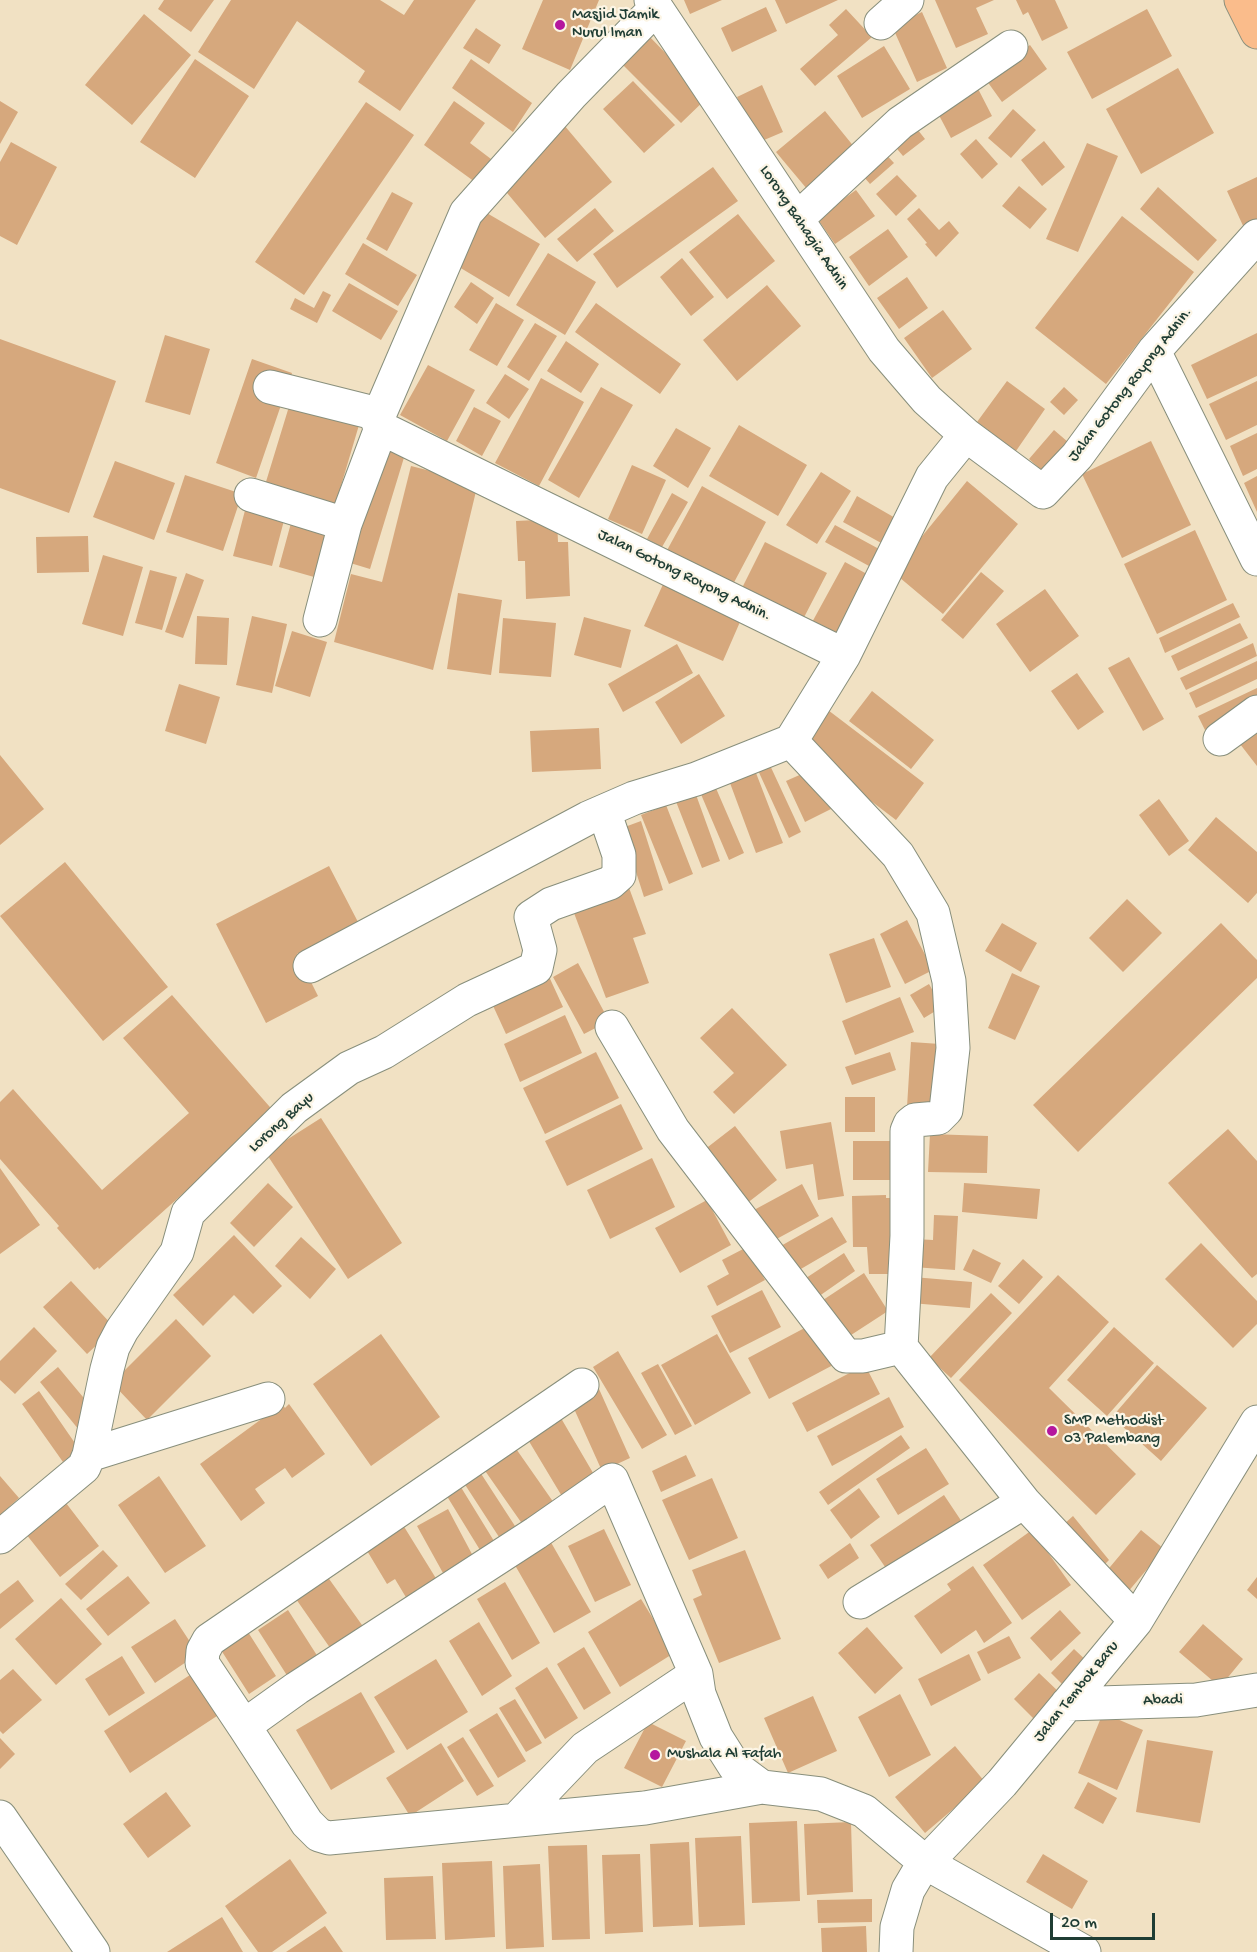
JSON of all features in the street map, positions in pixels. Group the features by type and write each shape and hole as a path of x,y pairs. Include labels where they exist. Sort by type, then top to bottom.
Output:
{"highway":[{"path":"1241,0 1257,32"}],"street":[{"path":"882,23 907,0"},
{"path":"320,620 340,522 373,416 466,213 653,4"},
{"name":"Lorong Bahagia Adnin","path":"653,4 884,350 927,400 966,435"},
{"path":"797,219 900,123 1011,47"},
{"name":"Jalan Gotong Royong Adnin.","path":"966,435 1043,492 1077,456 1154,351 1255,244"},
{"path":"1154,351 1257,559"},
{"name":"Jalan Gotong Royong Adnin.","path":"270,387 373,416 844,655"},
{"path":"310,966 604,811 634,798 696,779 791,741 844,655 932,477 966,435"},
{"path":"251,495 340,522"},
{"path":"1220,740 1257,712"},
{"path":"791,741 898,855 933,913 949,981 953,1048 946,1110 938,1118 915,1120 907,1131 907,1236 901,1347 1024,1502 1136,1621"},
{"name":"Lorong Bayu","path":"0,1537 84,1467 89,1455 113,1347 122,1330 177,1252 188,1213 294,1108 349,1068 384,1052 467,1000 536,969 540,950 531,917 551,904 610,883 619,874 619,855 604,811"},
{"path":"612,1027 673,1130 846,1356 863,1356 901,1347"},
{"path":"582,1385 208,1640 203,1652 202,1663 307,1823 319,1835 330,1838 645,1808 762,1787 821,1794 864,1811 926,1863 1084,1952"},
{"path":"89,1455 268,1399"},
{"name":"Jalan Tembok Baru","path":"896,1952 897,1927 908,1890 926,1863 1002,1783 1136,1621 1257,1422"},
{"path":"244,1726 297,1688 536,1533 612,1480 696,1674 699,1694 716,1737 735,1767 762,1787"},
{"path":"860,1602 1024,1502"},
{"path":"517,1819 585,1748 696,1674"},
{"name":"Abadi","path":"1067,1704 1196,1700 1257,1690"},
{"path":"0,1817 93,1952"}],"building":[{"path":"164,0 214,0 191,32 158,9"},
{"path":"231,0 380,0 404,15 414,0 476,0 400,111 358,82 365,71 297,21 254,89 198,52"},
{"name":"Masjid Jamik Nurul Iman","path":"543,0 599,0 570,70 522,49"},
{"path":"684,0 722,0 690,14"},
{"path":"775,0 838,0 786,24"},
{"path":"935,0 994,0 976,8 988,34 956,48"},
{"path":"1016,0 1055,0 1068,28 1042,41 1028,12 1023,15"},
{"path":"766,7 777,31 732,52 721,28"},
{"path":"846,9 872,37 815,86 800,69 838,35 829,25"},
{"path":"1147,9 1172,56 1092,99 1067,52"},
{"path":"922,12 947,68 917,82 892,26"},
{"path":"144,14 191,55 132,125 85,85"},
{"path":"476,28 501,45 489,64 463,48"},
{"path":"648,35 708,97 681,123 620,62"},
{"path":"1030,45 1047,69 1002,102 984,77"},
{"path":"884,46 910,89 862,118 837,76"},
{"path":"195,59 249,96 195,178 140,142"},
{"path":"471,59 532,103 513,132 452,88"},
{"path":"1178,68 1214,133 1141,174 1106,109"},
{"path":"973,79 992,116 951,138 932,102"},
{"path":"633,81 675,125 644,153 603,109"},
{"path":"762,85 783,132 757,143 737,97"},
{"path":"0,101 18,112 0,144"},
{"path":"454,101 485,123 470,143 491,159 475,182 424,145"},
{"path":"366,102 414,135 304,295 255,262"},
{"path":"1013,109 1036,130 1011,158 988,138"},
{"path":"825,111 855,148 807,189 776,152"},
{"path":"910,120 925,139 903,156 888,138"},
{"path":"564,125 612,182 545,238 497,181"},
{"path":"976,139 998,164 982,179 960,154"},
{"path":"1044,141 1065,167 1042,186 1021,160"},
{"path":"11,142 57,167 17,245 0,236 0,162"},
{"path":"1087,143 1118,156 1078,252 1046,239"},
{"path":"881,149 894,163 870,184 858,170"},
{"path":"713,167 738,201 617,288 593,254"},
{"path":"897,175 917,196 896,216 876,194"},
{"path":"1257,177 1257,224 1245,230 1227,191"},
{"path":"1019,186 1047,209 1030,229 1002,206"},
{"path":"1158,187 1217,240 1198,261 1140,209"},
{"path":"856,190 875,216 835,244 817,218"},
{"path":"392,192 413,203 387,251 366,239"},
{"path":"595,208 614,231 577,262 557,239"},
{"path":"919,208 939,230 949,221 959,233 936,257 907,219"},
{"path":"485,212 540,244 509,297 454,264"},
{"path":"738,214 775,261 727,299 689,252"},
{"path":"1122,216 1194,272 1106,384 1035,328"},
{"path":"888,229 908,257 869,286 849,257"},
{"path":"363,243 417,275 398,306 345,274"},
{"path":"548,253 596,282 565,335 516,305"},
{"path":"682,258 714,297 691,316 660,277"},
{"path":"907,277 928,308 899,329 877,298"},
{"path":"471,282 494,298 477,324 454,307"},
{"path":"349,283 398,311 381,340 332,311"},
{"path":"767,285 801,326 737,381 703,340"},
{"path":"323,291 331,295 317,323 290,309 295,298 314,308"},
{"path":"496,303 524,320 497,366 469,350"},
{"path":"596,303 681,364 660,394 575,332"},
{"path":"943,310 972,349 932,378 904,338"},
{"path":"535,323 557,336 529,381 507,367"},
{"path":"1257,333 1257,376 1207,399 1191,365"},
{"path":"165,335 210,349 190,415 145,402"},
{"path":"0,339 116,381 69,513 0,488"},
{"path":"566,341 599,364 581,393 547,371"},
{"path":"252,359 292,373 256,478 216,463"},
{"path":"428,365 475,390 447,441 400,415"},
{"path":"505,374 529,389 509,419 486,403"},
{"path":"298,377 367,398 335,506 265,485"},
{"path":"541,378 584,402 539,486 495,463"},
{"path":"1007,381 1045,409 1016,451 977,422"},
{"path":"1257,381 1257,425 1226,440 1209,404"},
{"path":"601,387 633,405 579,498 548,480"},
{"path":"1064,387 1078,400 1064,415 1050,402"},
{"path":"474,407 501,421 482,456 456,441"},
{"path":"739,425 807,465 778,516 709,476"},
{"path":"676,428 711,448 688,488 653,466"},
{"path":"1054,430 1075,448 1050,478 1029,459"},
{"path":"1257,433 1257,469 1243,476 1230,446"},
{"path":"1151,441 1191,525 1122,558 1082,474"},
{"path":"383,444 406,451 370,569 347,562"},
{"path":"115,461 175,483 154,540 93,517"},
{"path":"632,465 666,480 642,534 608,519"},
{"path":"411,466 478,483 433,670 334,642 351,574 382,582"},
{"path":"821,472 851,491 817,544 786,525"},
{"path":"185,475 242,494 223,551 166,532"},
{"path":"1257,476 1257,512 1244,483"},
{"path":"967,481 1018,524 943,614 893,572"},
{"path":"702,486 766,522 730,590 665,554"},
{"path":"672,493 688,502 662,547 647,539"},
{"path":"857,496 897,519 883,544 843,522"},
{"path":"248,499 287,509 272,566 233,556"},
{"path":"294,512 336,523 321,579 279,567"},
{"path":"557,519 558,542 568,542 570,596 526,599 525,561 518,561 516,521"},
{"path":"835,525 879,549 869,566 825,542"},
{"path":"1195,530 1227,600 1157,634 1124,564"},
{"path":"88,536 89,572 37,573 36,537"},
{"path":"765,542 827,573 799,627 738,596"},
{"path":"103,555 143,567 123,636 82,624"},
{"path":"845,562 876,579 841,643 810,626"},
{"path":"150,570 177,577 162,630 135,623"},
{"path":"981,572 1004,591 963,639 941,620"},
{"path":"186,573 204,580 183,638 165,632"},
{"path":"665,580 743,615 723,661 644,626"},
{"path":"1045,589 1079,636 1030,672 996,624"},
{"path":"458,593 502,600 491,675 447,669"},
{"path":"1233,603 1240,617 1165,653 1159,638"},
{"path":"197,616 229,618 227,665 195,664"},
{"path":"252,616 287,624 272,693 236,685"},
{"path":"584,617 631,630 621,668 574,655"},
{"path":"503,618 556,623 551,677 499,673"},
{"path":"1240,623 1248,638 1178,671 1171,656"},
{"path":"292,631 327,642 310,697 275,686"},
{"path":"1253,643 1257,656 1186,690 1180,678"},
{"path":"677,644 693,673 623,712 608,684"},
{"path":"1129,657 1164,719 1143,731 1108,668"},
{"path":"1257,661 1257,679 1196,708 1189,693"},
{"path":"1077,673 1104,712 1078,730 1051,691"},
{"path":"699,674 725,716 681,744 655,702"},
{"path":"179,684 220,697 206,744 165,731"},
{"path":"1257,688 1257,705 1205,730 1198,716"},
{"path":"872,691 934,740 911,769 849,721"},
{"path":"824,707 924,783 896,820 796,744"},
{"path":"599,728 601,769 532,772 530,731"},
{"path":"1257,730 1257,766 1240,744"},
{"path":"0,755 44,809 0,845"},
{"path":"768,761 801,832 789,838 756,766"},
{"path":"813,769 831,809 805,822 786,781"},
{"path":"756,773 783,843 756,853 730,783"},
{"path":"715,786 744,853 729,860 700,792"},
{"path":"695,792 720,861 702,868 675,799"},
{"path":"1159,799 1189,841 1169,856 1139,815"},
{"path":"666,805 693,874 669,884 641,815"},
{"path":"1216,817 1257,852 1257,893 1248,903 1188,850"},
{"path":"641,821 663,890 644,897 622,828"},
{"path":"65,862 168,987 103,1041 0,916"},
{"path":"329,866 358,922 297,954 318,996 266,1023 216,924"},
{"path":"628,885 646,934 633,938 649,983 606,998 571,905"},
{"path":"1127,899 1162,933 1123,972 1089,938"},
{"path":"907,920 933,970 905,984 880,934"},
{"path":"1002,923 1037,943 1021,972 985,951"},
{"path":"1221,923 1257,960 1257,978 1078,1152 1033,1105"},
{"path":"874,938 891,987 846,1003 829,954"},
{"path":"578,963 609,1021 584,1034 553,977"},
{"path":"546,970 563,1007 506,1034 489,997"},
{"path":"1012,973 1040,986 1015,1040 988,1028"},
{"path":"929,984 942,1007 924,1018 910,995"},
{"path":"172,995 276,1114 226,1155 99,1269 98,1267 94,1270 0,1159 0,1102 13,1089 102,1190 189,1113 123,1038"},
{"path":"900,997 914,1032 855,1055 842,1021"},
{"path":"732,1008 787,1065 734,1114 713,1092 734,1073 700,1038"},
{"path":"565,1015 582,1053 520,1082 504,1044"},
{"path":"911,1042 940,1044 937,1109 907,1107"},
{"path":"596,1052 619,1098 545,1134 523,1088"},
{"path":"890,1052 896,1070 852,1085 845,1067"},
{"path":"845,1097 875,1097 875,1132 845,1132"},
{"path":"621,1104 643,1149 567,1186 545,1141"},
{"path":"321,1118 402,1243 348,1279 266,1153"},
{"path":"831,1122 844,1196 818,1200 813,1164 786,1169 780,1131"},
{"path":"735,1126 777,1180 746,1204 704,1150"},
{"path":"1228,1129 1257,1161 1257,1274 1252,1278 1168,1183"},
{"path":"930,1134 988,1136 987,1173 928,1172"},
{"path":"853,1141 897,1141 897,1180 853,1180"},
{"path":"652,1158 675,1207 610,1239 587,1190"},
{"path":"0,1168 40,1225 0,1254"},
{"path":"268,1183 293,1207 254,1247 230,1223"},
{"path":"964,1183 1040,1189 1037,1219 962,1212"},
{"path":"802,1184 819,1216 771,1242 754,1210"},
{"path":"886,1195 886,1198 899,1198 900,1274 869,1274 867,1247 853,1247 852,1196"},
{"path":"707,1200 731,1245 680,1273 655,1228"},
{"path":"934,1215 958,1216 955,1270 913,1267 915,1239 933,1240"},
{"path":"832,1217 847,1242 794,1273 779,1247"},
{"path":"234,1235 282,1286 253,1314 234,1295 203,1326 173,1295"},
{"path":"301,1237 336,1269 310,1299 275,1266"},
{"path":"1201,1243 1257,1301 1257,1324 1233,1348 1165,1279"},
{"path":"747,1247 765,1280 717,1306 707,1286 729,1274 722,1260"},
{"path":"973,1249 1001,1263 991,1283 963,1270"},
{"path":"844,1253 855,1271 815,1299 803,1280"},
{"path":"1023,1259 1043,1277 1019,1304 998,1286"},
{"path":"864,1273 888,1311 848,1337 823,1300"},
{"name":"SMP Methodist 03 Palembang","path":"1058,1275 1109,1322 1049,1388 1136,1474 1096,1515 959,1380"},
{"path":"913,1277 972,1282 970,1308 911,1303"},
{"path":"71,1281 115,1328 87,1354 43,1307"},
{"path":"762,1290 781,1327 730,1353 711,1316"},
{"path":"991,1293 1012,1313 951,1378 929,1358"},
{"path":"176,1319 211,1356 147,1420 112,1383"},
{"path":"814,1323 835,1364 769,1399 748,1358"},
{"path":"34,1327 57,1351 15,1394 0,1380 0,1361"},
{"path":"1114,1327 1154,1363 1107,1416 1067,1380"},
{"path":"381,1334 440,1417 371,1466 313,1384"},
{"path":"717,1334 751,1393 695,1425 661,1365"},
{"path":"618,1351 667,1435 642,1449 593,1367"},
{"path":"658,1364 692,1426 675,1435 641,1373"},
{"path":"865,1365 880,1394 807,1432 792,1403"},
{"path":"1157,1365 1207,1408 1161,1461 1112,1417"},
{"path":"58,1367 98,1415 79,1430 40,1382"},
{"path":"599,1389 630,1458 602,1471 571,1402"},
{"path":"39,1391 79,1449 63,1462 22,1404"},
{"path":"889,1397 904,1427 832,1466 817,1436"},
{"path":"282,1404 285,1408 289,1404 325,1454 292,1478 285,1468 255,1489 265,1503 241,1521 200,1464"},
{"path":"558,1413 596,1478 563,1498 524,1433"},
{"path":"901,1435 910,1448 828,1505 819,1492"},
{"path":"512,1443 554,1503 523,1525 481,1465"},
{"path":"926,1448 949,1484 898,1515 876,1479"},
{"path":"686,1455 696,1476 661,1492 652,1471"},
{"path":"478,1469 515,1526 499,1537 462,1480"},
{"path":"0,1476 19,1498 0,1515"},
{"path":"159,1476 206,1546 165,1573 118,1505"},
{"path":"712,1478 738,1538 689,1560 662,1500"},
{"path":"459,1484 494,1541 480,1550 445,1493"},
{"path":"859,1488 880,1517 851,1539 830,1510"},
{"path":"944,1495 966,1528 892,1577 870,1545"},
{"path":"66,1503 99,1546 60,1577 26,1534"},
{"path":"448,1509 473,1556 443,1573 417,1526"},
{"path":"1073,1516 1109,1560 1100,1569 1063,1525"},
{"path":"403,1525 437,1580 407,1599 395,1579 387,1584 366,1549"},
{"path":"604,1529 631,1585 595,1602 568,1546"},
{"path":"1032,1530 1071,1585 1022,1620 983,1565"},
{"path":"1141,1530 1164,1549 1127,1593 1105,1573"},
{"path":"549,1539 591,1612 554,1633 512,1560"},
{"path":"850,1543 859,1558 828,1579 819,1565"},
{"path":"103,1550 118,1566 81,1600 65,1584"},
{"path":"745,1550 781,1639 719,1663 693,1599 702,1595 692,1570"},
{"path":"973,1566 1012,1623 984,1643 976,1630 941,1654 914,1616 951,1590 947,1584"},
{"path":"128,1576 150,1603 108,1636 86,1609"},
{"path":"327,1576 367,1632 335,1655 296,1599"},
{"path":"1257,1577 1257,1599 1247,1590"},
{"path":"18,1580 34,1601 0,1629 0,1594"},
{"path":"505,1582 540,1643 512,1660 477,1599"},
{"path":"61,1598 102,1644 56,1685 15,1639"},
{"path":"641,1599 674,1653 620,1687 588,1632"},
{"path":"288,1610 318,1657 288,1677 258,1630"},
{"path":"1060,1610 1081,1633 1051,1661 1030,1638"},
{"path":"175,1619 198,1654 155,1683 131,1647"},
{"path":"479,1622 512,1676 482,1696 449,1641"},
{"path":"1203,1624 1243,1659 1220,1687 1179,1652"},
{"path":"867,1627 903,1668 875,1694 838,1653"},
{"path":"248,1632 276,1676 249,1694 221,1650"},
{"path":"1009,1636 1021,1658 988,1674 977,1652"},
{"path":"584,1647 611,1693 584,1710 557,1664"},
{"path":"1074,1649 1092,1666 1068,1690 1051,1673"},
{"path":"969,1654 981,1680 931,1706 918,1679"},
{"path":"122,1656 145,1693 109,1716 85,1679"},
{"path":"436,1659 468,1712 407,1750 374,1697"},
{"path":"547,1667 578,1718 545,1739 515,1688"},
{"path":"13,1669 42,1700 3,1734 0,1731 0,1680"},
{"path":"193,1673 220,1714 130,1773 104,1731"},
{"path":"1039,1673 1060,1693 1034,1719 1014,1699"},
{"path":"361,1692 395,1752 331,1790 296,1730"},
{"path":"900,1694 931,1755 889,1777 858,1717"},
{"path":"813,1696 837,1751 788,1773 764,1718"},
{"path":"515,1699 542,1743 526,1752 499,1708"},
{"path":"497,1713 526,1761 498,1778 469,1730"},
{"path":"1103,1713 1143,1730 1117,1790 1078,1773"},
{"name":"Mushala Al Fafah","path":"648,1722 686,1741 662,1787 624,1768"},
{"path":"463,1737 494,1786 477,1796 447,1747"},
{"path":"0,1738 15,1754 0,1769"},
{"path":"1147,1740 1213,1751 1200,1823 1136,1812"},
{"path":"441,1743 464,1781 410,1816 386,1778"},
{"path":"955,1746 985,1782 925,1833 895,1797"},
{"path":"1088,1782 1117,1798 1103,1824 1074,1808"},
{"path":"166,1792 191,1826 148,1858 123,1824"},
{"path":"797,1821 800,1901 752,1903 749,1823"},
{"path":"851,1822 853,1892 807,1895 804,1824"},
{"path":"741,1836 745,1925 699,1927 695,1838"},
{"path":"689,1842 693,1925 653,1927 650,1844"},
{"path":"587,1845 590,1939 552,1940 548,1846"},
{"path":"640,1854 643,1932 605,1934 602,1855"},
{"path":"1043,1854 1088,1881 1072,1909 1026,1882"},
{"path":"290,1859 327,1913 272,1952 258,1952 225,1906"},
{"path":"492,1861 495,1937 445,1940 442,1863"},
{"path":"540,1864 544,1947 506,1949 503,1866"},
{"path":"433,1876 436,1939 386,1940 384,1878"},
{"path":"872,1899 872,1922 818,1923 817,1900"},
{"path":"222,1917 243,1952 167,1952"},
{"path":"325,1926 343,1952 286,1952"},
{"path":"866,1926 867,1952 822,1952 821,1928"}],"place":[{"name":"Masjid Jamik Nurul Iman","path":"560,25"},
{"name":"SMP Methodist 03 Palembang","path":"1052,1431"},
{"name":"Mushala Al Fafah","path":"655,1755"}]}
